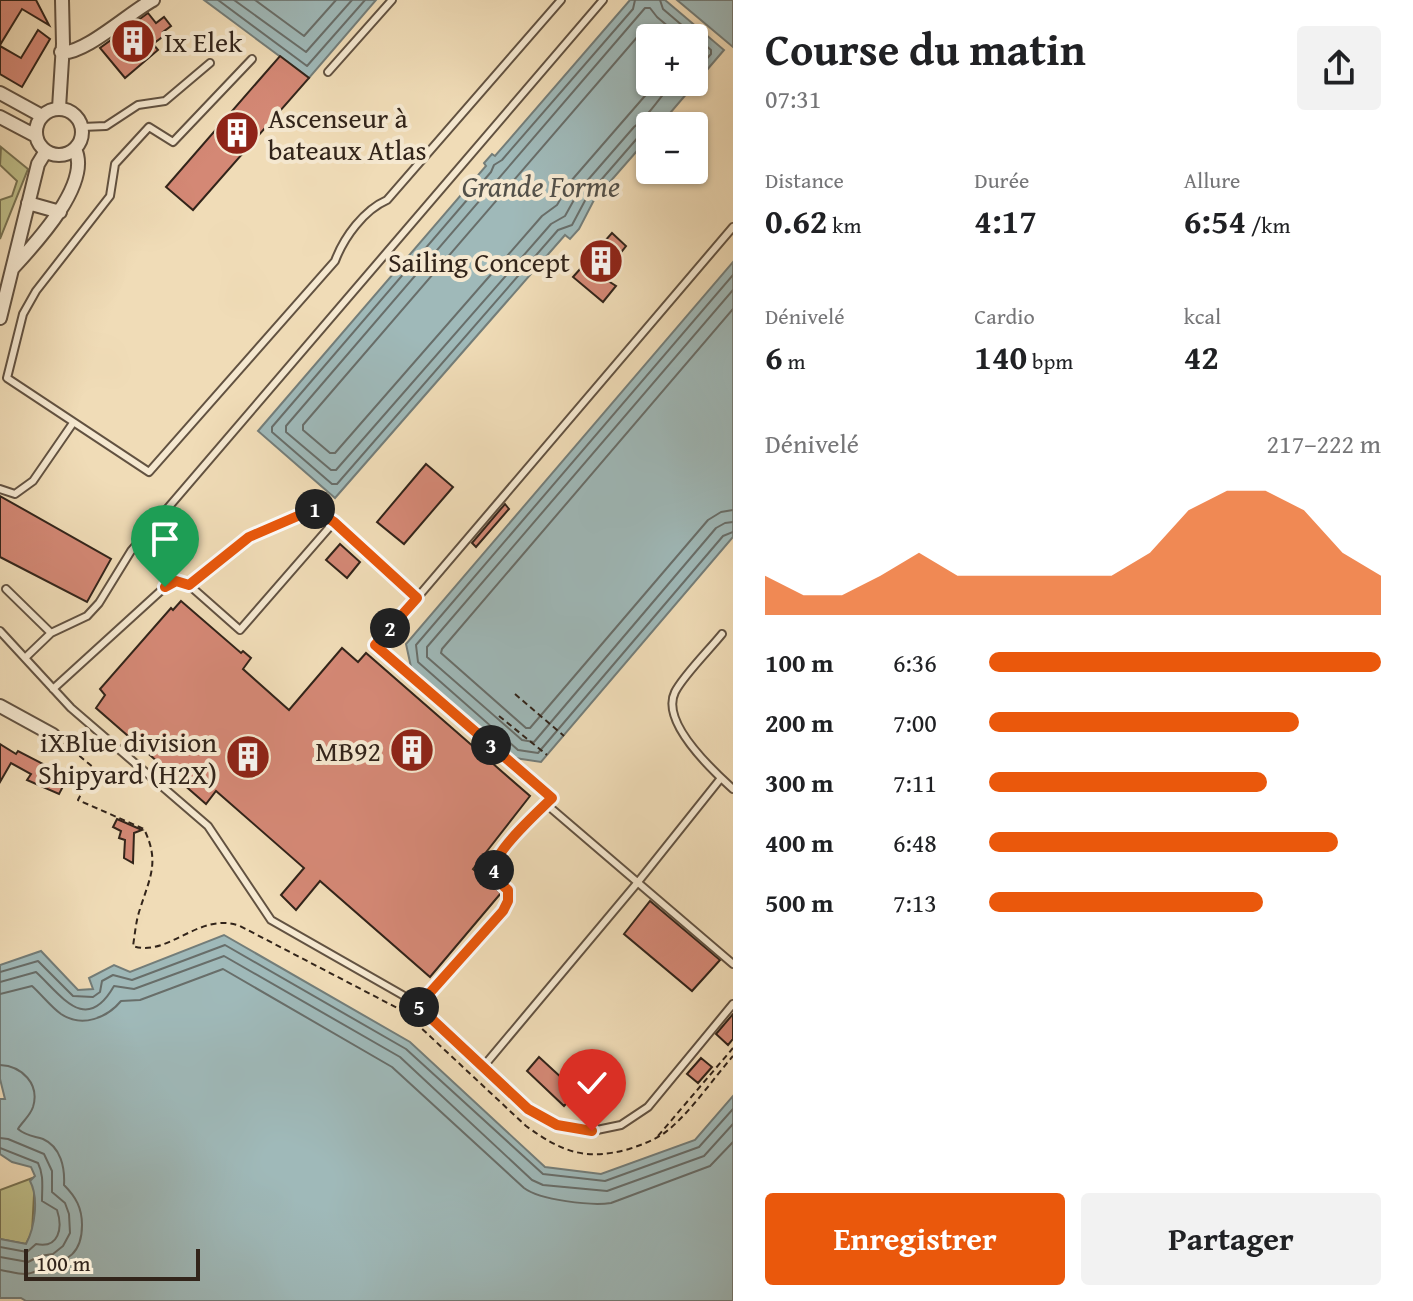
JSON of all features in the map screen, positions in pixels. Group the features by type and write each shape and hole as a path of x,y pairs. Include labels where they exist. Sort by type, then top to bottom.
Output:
{"street":[{"path":"59,108 62,0"},
{"path":"61,52 67,53 93,41 136,8 153,0"},
{"path":"0,93 42,116"},
{"path":"59,108 74,114 83,135 75,149 61,155 46,151 36,136 42,116 59,108"},
{"path":"0,117 36,136"},
{"path":"10,272 66,204 79,156 75,149"},
{"path":"0,318 38,164 46,151"},
{"path":"28,203 60,212"},
{"path":"0,706 53,735"}],"lane":[{"path":"328,72 392,0"},
{"path":"252,59 173,142 149,127 115,164 110,196 36,291 23,314 7,378 149,472 335,261 341,245 373,206 387,200 561,0"},
{"path":"25,658 51,633 87,616 99,603 131,551 603,0"},
{"path":"82,127 106,126 138,105 165,101 210,63"},
{"path":"418,1006 503,911 508,901 508,890 494,874 493,865 500,853 552,798 375,645 733,227"},
{"path":"0,489 15,494 33,481 73,423"},
{"path":"189,585 249,537 314,509 334,522 417,598"},
{"path":"53,689 165,587 176,581 189,585 240,630 334,522"},
{"path":"6,589 51,633"},
{"path":"0,631 71,708 208,826 271,920 418,1006 528,1109 557,1125 592,1131 621,1125 648,1107 733,1004"},
{"path":"722,634 675,692 672,705 675,721 691,744 733,789"},
{"path":"483,1067 721,778"},
{"path":"546,804 733,964"}],"path":[{"path":"515,694 564,736"},
{"path":"499,716 547,755"},
{"path":"53,735 94,768 78,800 146,832 152,871 133,946 142,950 210,923 226,921 403,1011 526,1126 547,1141 569,1151 593,1155 612,1153 658,1137 683,1114 733,1056"},
{"path":"658,1137 733,1048"}],"green space":[{"path":"1,147 28,169 0,239 0,200 12,196 17,181 0,165"},
{"path":"35,1177 32,1232 26,1244 0,1239 0,1190"}],"water":[{"path":"204,0 376,0 309,78"},
{"name":"Grande Forme","path":"630,0 665,0 693,24 636,24 636,96 685,96 671,112 636,112 636,152 594,200 579,229 570,239 565,235 335,498 258,431 486,166 484,163 492,154 495,156"},
{"path":"677,0 733,0 733,47"},
{"name":"Grande Forme","path":"708,36 724,50 708,69"},
{"path":"733,262 733,537 541,762 515,758 411,667 406,644"},
{"path":"224,935 410,1042 545,1167 601,1174 695,1140 733,1096 733,1301 26,1301 21,1298 0,1298 0,1239 26,1244 34,1221 35,1204 30,1181 35,1176 31,1167 12,1162 0,1154 0,1099 5,1099 0,1079 0,965 41,951 78,990 93,989 89,978 114,965 130,972"}],"building":[{"path":"0,0 36,0 49,25 22,9 0,45"},
{"path":"148,13 156,23 164,17 171,26 153,44 158,50 125,78 100,48"},
{"path":"38,30 50,39 22,87 0,74 0,46 21,58"},
{"name":"Ascenseur à bateaux Atlas","path":"280,56 309,78 193,210 166,187"},
{"name":"Sailing Concept","path":"612,233 626,246 602,277 616,286 603,302 573,277"},
{"path":"426,464 453,487 404,544 377,522"},
{"path":"0,496 111,559 87,602 0,557"},
{"path":"505,504 509,509 476,547 472,543"},
{"path":"340,544 360,562 347,578 326,560"},
{"name":"iXBlue division Shipyard (H2X)","path":"181,601 241,653 243,651 251,658 243,669 289,710 342,648 358,662 366,653 530,796 473,869 501,893 430,977 320,881 296,910 281,895 304,868 216,791 206,804 96,708 105,695 100,689 171,608 173,610"},
{"path":"0,744 68,777 59,794 27,780 31,774 11,763 0,782"},
{"path":"117,819 142,830 134,833 133,863 124,858 125,840 119,838 121,831 113,827"},
{"path":"650,901 720,960 692,991 624,934"},
{"path":"733,1014 733,1039 728,1045 716,1034"},
{"path":"539,1057 577,1092 564,1106 527,1071"},
{"path":"701,1058 712,1067 698,1083 687,1074"}],"place":[{"name":"Ix Elek","path":"133,41"},
{"name":"Ascenseur à bateaux Atlas","path":"237,133"},
{"name":"Sailing Concept","path":"601,261"},
{"name":"MB92","path":"412,750"},
{"name":"iXBlue division Shipyard (H2X)","path":"248,757"}],"route":[{"path":"165,587 176,581 189,585 249,537 314,509 334,522 417,598 375,645 552,798 500,853 493,865 499,883 508,890 508,901 503,911 418,1006 528,1109 557,1125 592,1131"}]}
